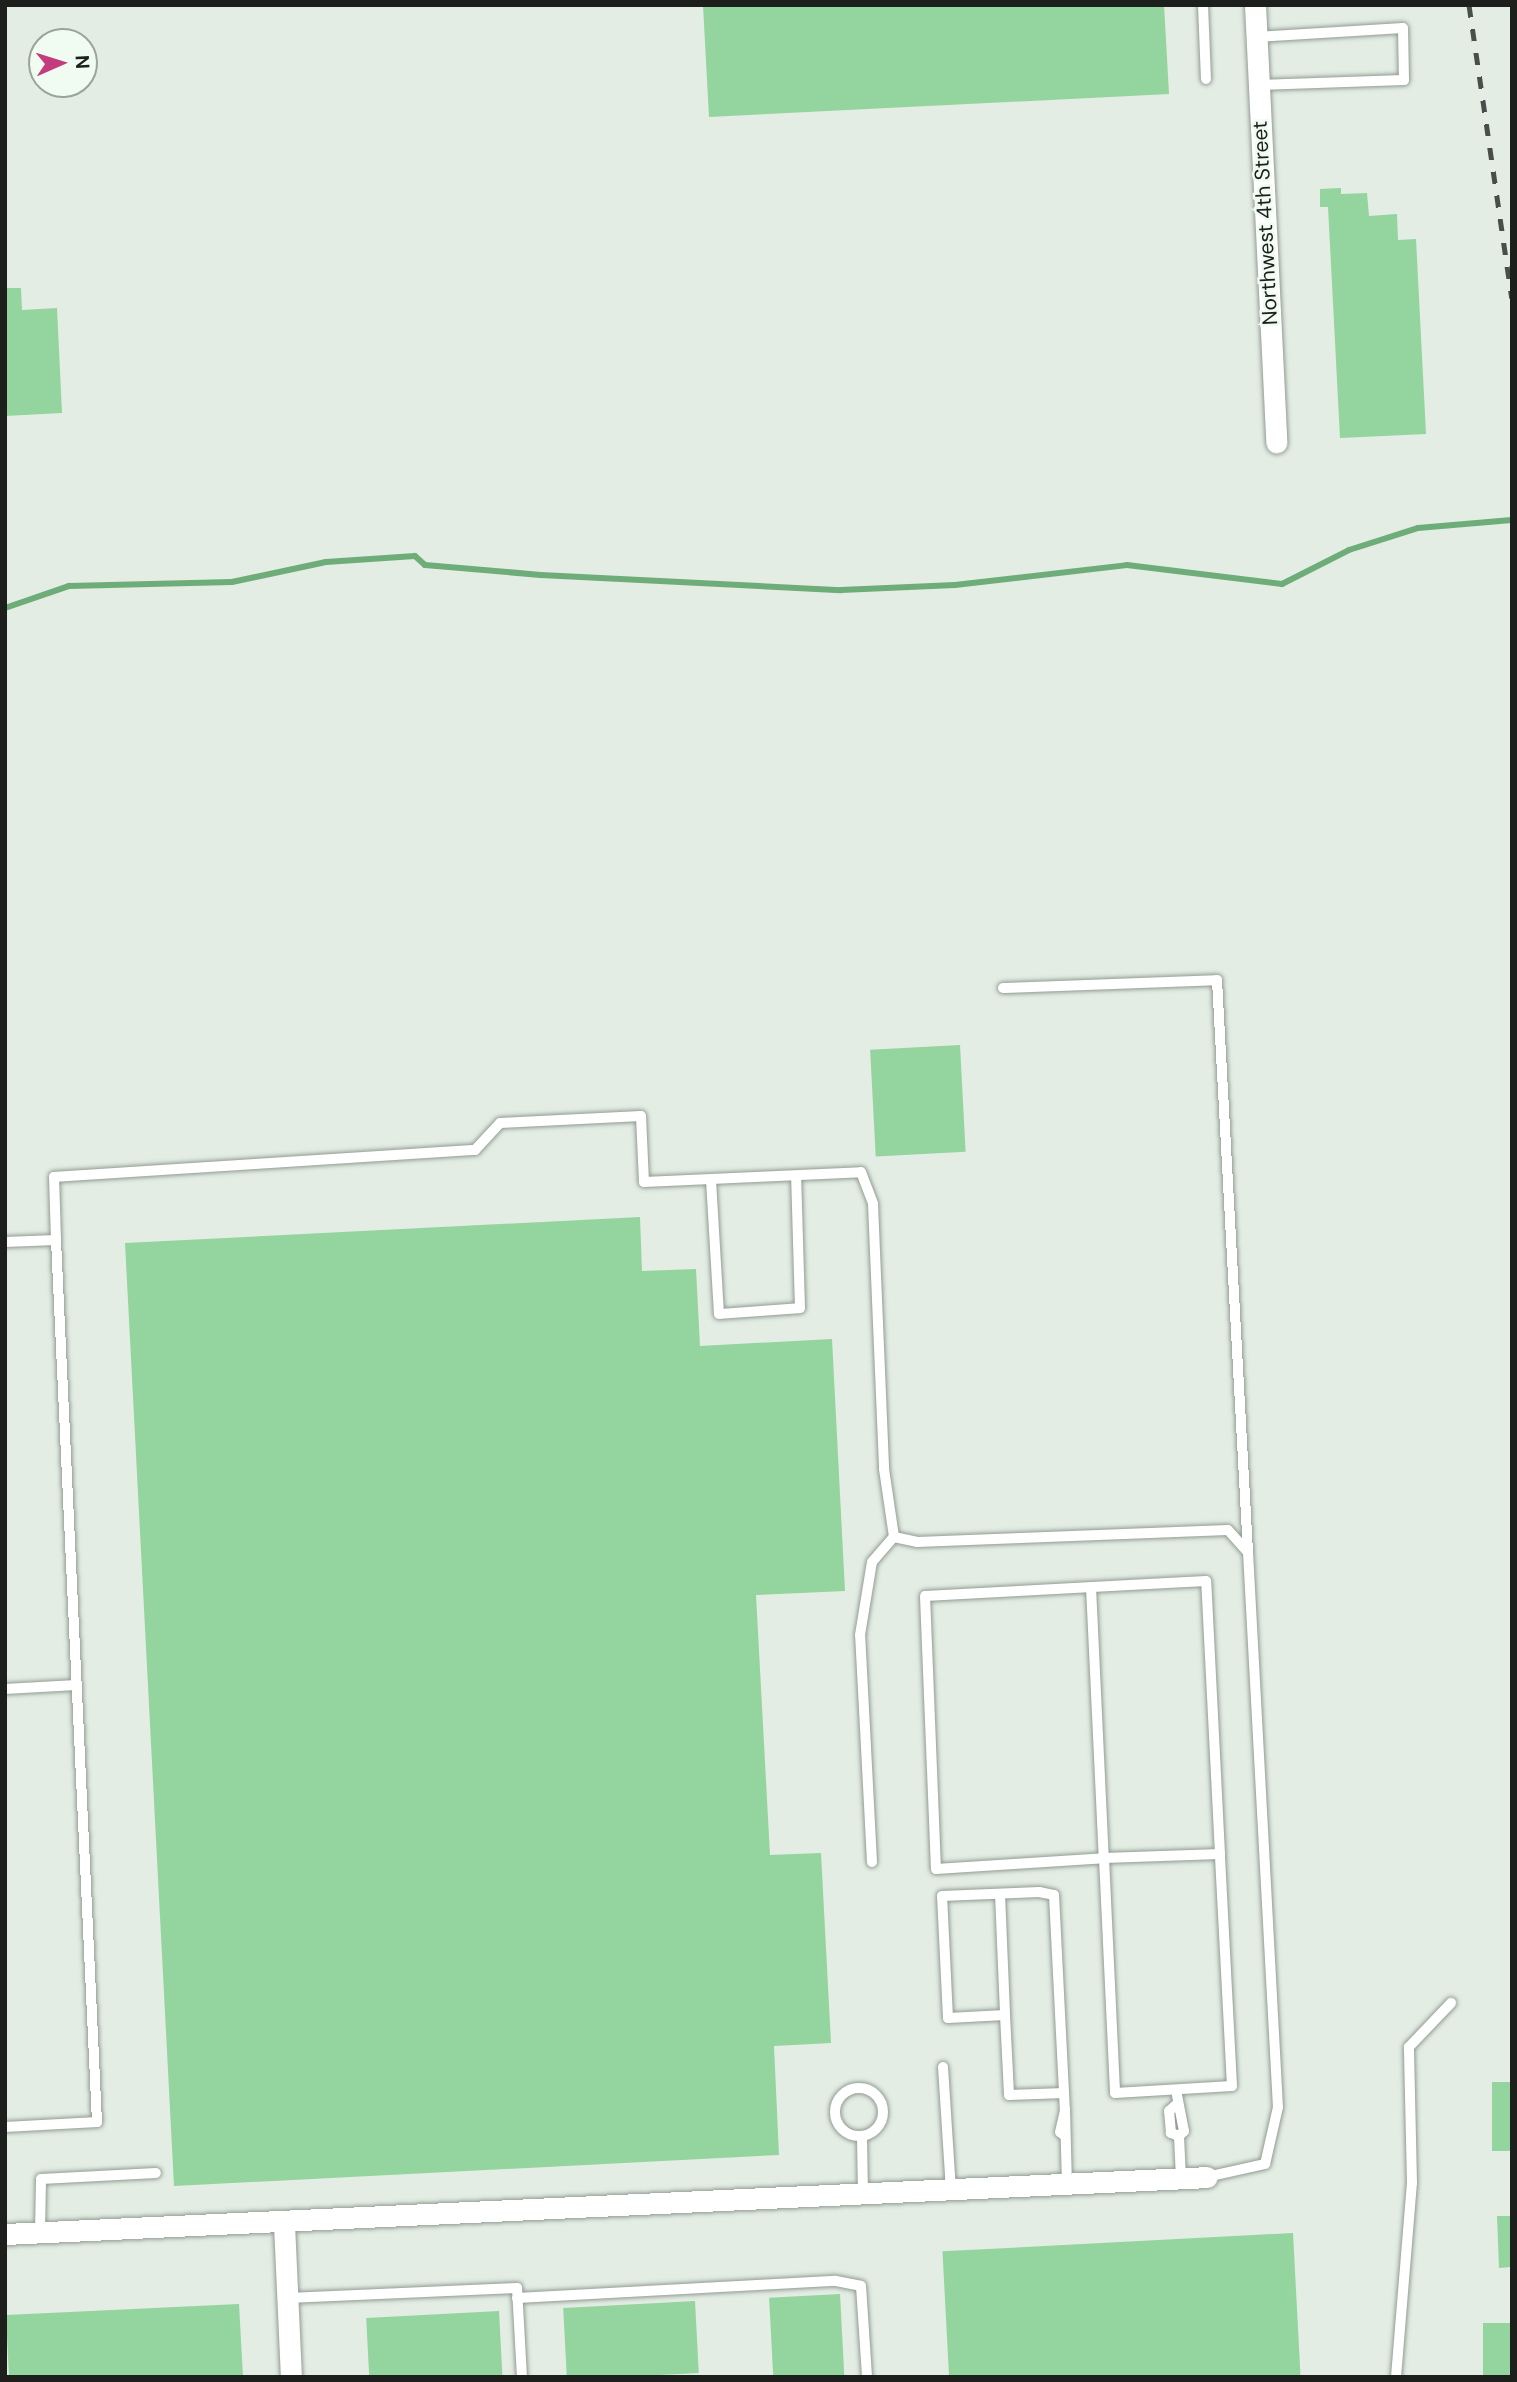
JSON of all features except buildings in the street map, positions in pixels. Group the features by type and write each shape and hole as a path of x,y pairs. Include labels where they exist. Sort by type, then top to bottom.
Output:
{"street":[{"name":"Northwest 4th Street","path":"1255,5 1276,442"},
{"path":"5,2234 284,2224 1207,2177"},
{"path":"284,2224 291,2377"}],"lane":[{"path":"1203,5 1206,79"},
{"path":"1256,37 1403,28 1404,80 1258,85"},
{"path":"1003,988 1217,981 1278,2107 1265,2164 1207,2177"},
{"path":"5,2127 97,2122 54,1177 475,1150 500,1123 641,1116 644,1182 861,1172 873,1204 884,1469 894,1537 872,1562 860,1635 872,1862"},
{"path":"711,1180 719,1314 800,1308 796,1176"},
{"path":"5,1242 57,1240"},
{"path":"894,1537 917,1542 1228,1530 1248,1552"},
{"path":"1091,1587 1104,1858 1115,2093 1232,2086 1206,1581 1091,1587 925,1596 936,1869 1104,1858 1220,1854"},
{"path":"5,1689 76,1685"},
{"path":"1000,1894 1009,2095 1064,2093"},
{"path":"1005,2015 948,2018 943,1896 1055,1895 1067,2184"},
{"path":"1396,2377 1412,2183 1409,2047 1451,2003"},
{"path":"943,2067 951,2190"},
{"path":"853,2089 869,2090 883,2108 876,2130 862,2137 846,2133 837,2121 836,2105 853,2089"},
{"path":"1176,2090 1177,2104 1169,2111 1171,2133 1179,2136 1181,2178"},
{"path":"862,2137 863,2194"},
{"path":"40,2233 41,2179 156,2173"},
{"path":"517,2298 836,2281 861,2286 866,2377"},
{"path":"287,2298 517,2288 522,2377"}],"waterway":[{"path":"5,608 69,586 232,582 326,562 415,556 425,565 541,575 841,590 955,585 1127,565 1282,584 1349,550 1418,528 1512,520"}],"railway":[{"path":"1469,5 1512,298"}]}
